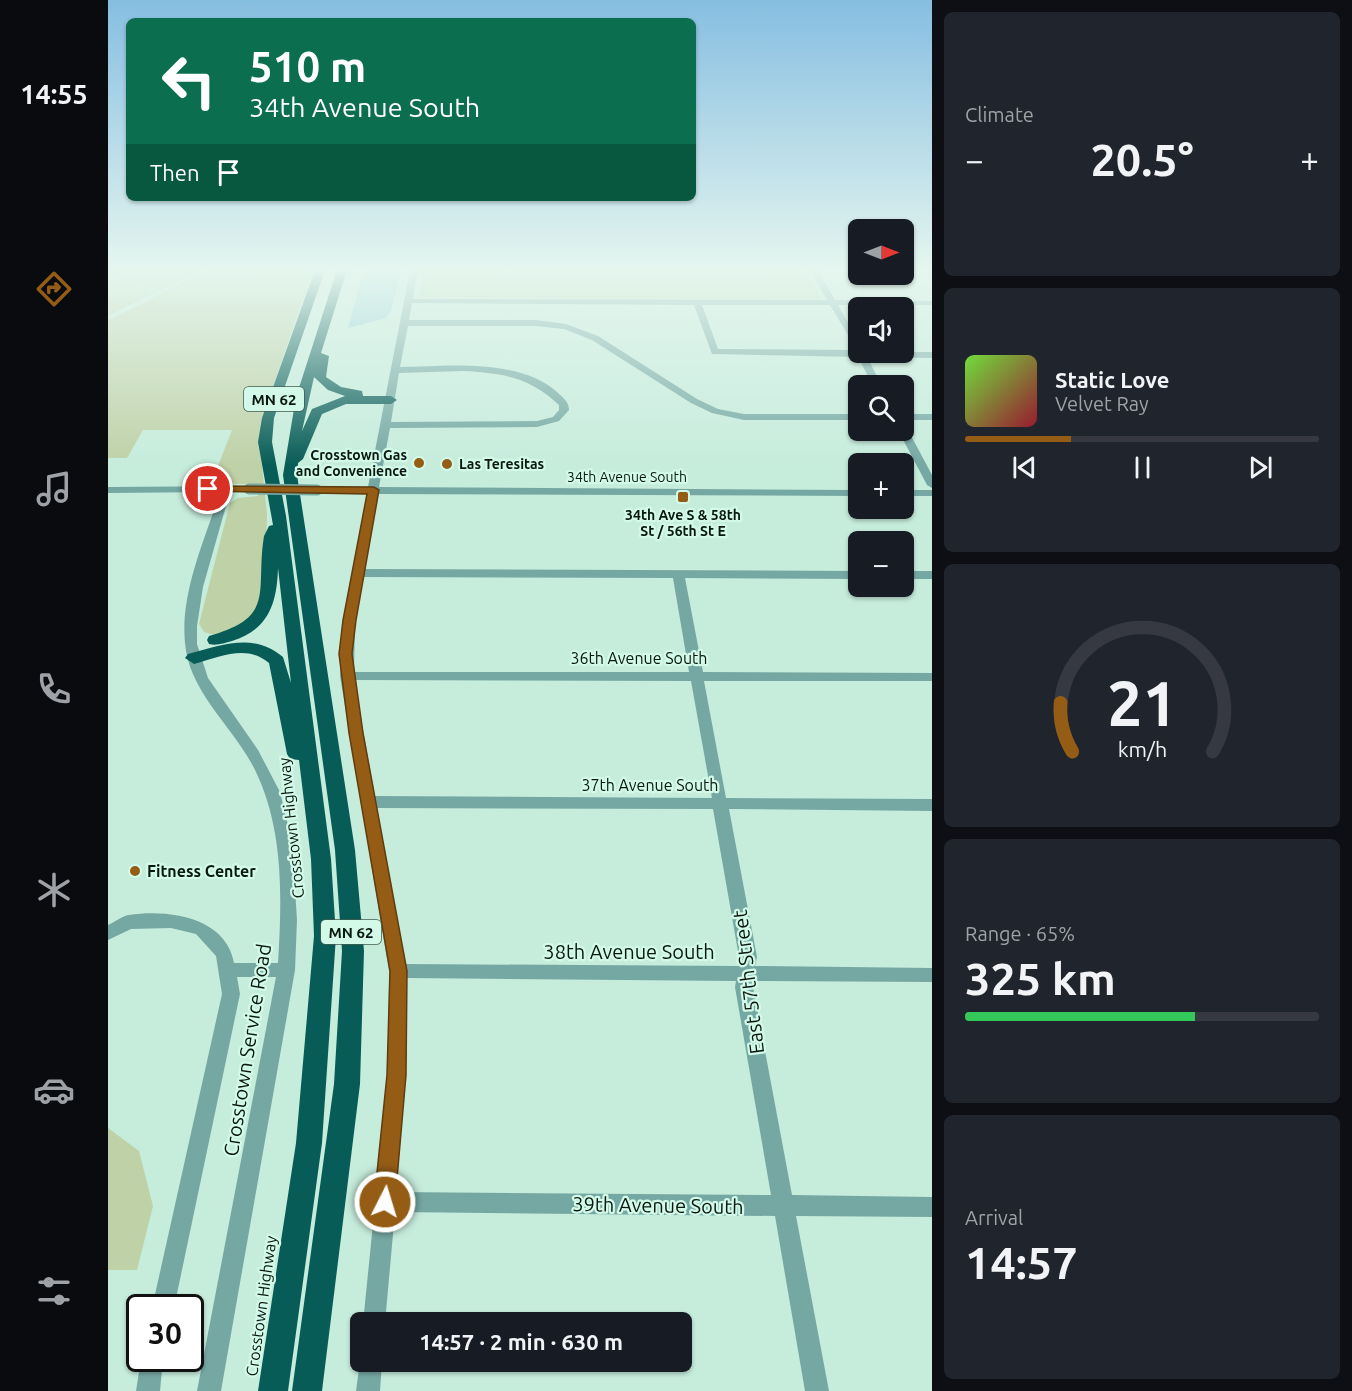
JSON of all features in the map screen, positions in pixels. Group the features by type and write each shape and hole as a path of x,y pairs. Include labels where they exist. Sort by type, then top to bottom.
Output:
{"highway":[{"name":"Crosstown Highway","path":"273,1391 309,1143 325,936 321,859 279,516 265,442 268,418 297,335"},
{"name":"MN 62","path":"307,1391 347,1084 353,951 345,850 290,475 291,440 323,335"},
{"path":"325,335 320,377 328,388 346,394 392,397"},
{"path":"290,475 317,412 344,400 392,397"},
{"path":"192,652 242,633 262,616 269,598 271,536 279,516"},
{"path":"192,652 246,646 264,650 277,661 321,859"}],"street":[{"path":"375,1312 397,1075 398,971 347,676 349,620 404,335"},
{"path":"587,335 610,346 705,407 731,415 848,417"},
{"path":"710,335 716,352 848,352"},
{"path":"914,354 932,355"},
{"path":"387,425 547,423 562,415 564,404 536,382 510,374 478,370 397,370"},
{"path":"914,417 932,417"},
{"path":"909,441 932,485"},
{"name":"Crosstown Service Road","path":"210,1391 286,970 289,918 286,868 274,795 262,767 199,675 192,652 192,609 226,489"},
{"name":"34th Avenue South","path":"108,490 317,489 848,493"},
{"path":"914,493 932,493"},
{"path":"358,573 848,575"},
{"name":"East 57th Street","path":"678,574 748,957 744,987 817,1391"},
{"path":"914,575 932,575"},
{"name":"36th Avenue South","path":"347,676 932,677"},
{"name":"37th Avenue South","path":"368,802 932,806"},
{"path":"108,933 129,922 171,921 201,928 224,953 231,994 166,1294"},
{"path":"227,970 286,970"},
{"name":"38th Avenue South","path":"398,971 932,975"},
{"name":"39th Avenue South","path":"385,1202 932,1207"},
{"path":"148,1391 150,1372"},
{"path":"368,1391 370,1372"}],"green space":[{"path":"108,335 291,335 266,407 261,455 267,515 264,595 256,616 218,636 204,632 199,624 230,503 238,498 258,496 259,484 211,484 232,430 143,430 127,458 108,458"},
{"path":"108,1128 139,1151 153,1206 137,1270 108,1270"}],"place":[{"name":"Crosstown Gas and Convenience","path":"419,463"},
{"name":"Las Teresitas","path":"447,464"},
{"name":"34th Ave S & 58th St / 56th St E","path":"683,497"},
{"name":"Fitness Center","path":"135,871"}],"route":[{"path":"208,489 374,490 349,620 346,654 356,733 398,971 397,1075 385,1202"}]}
